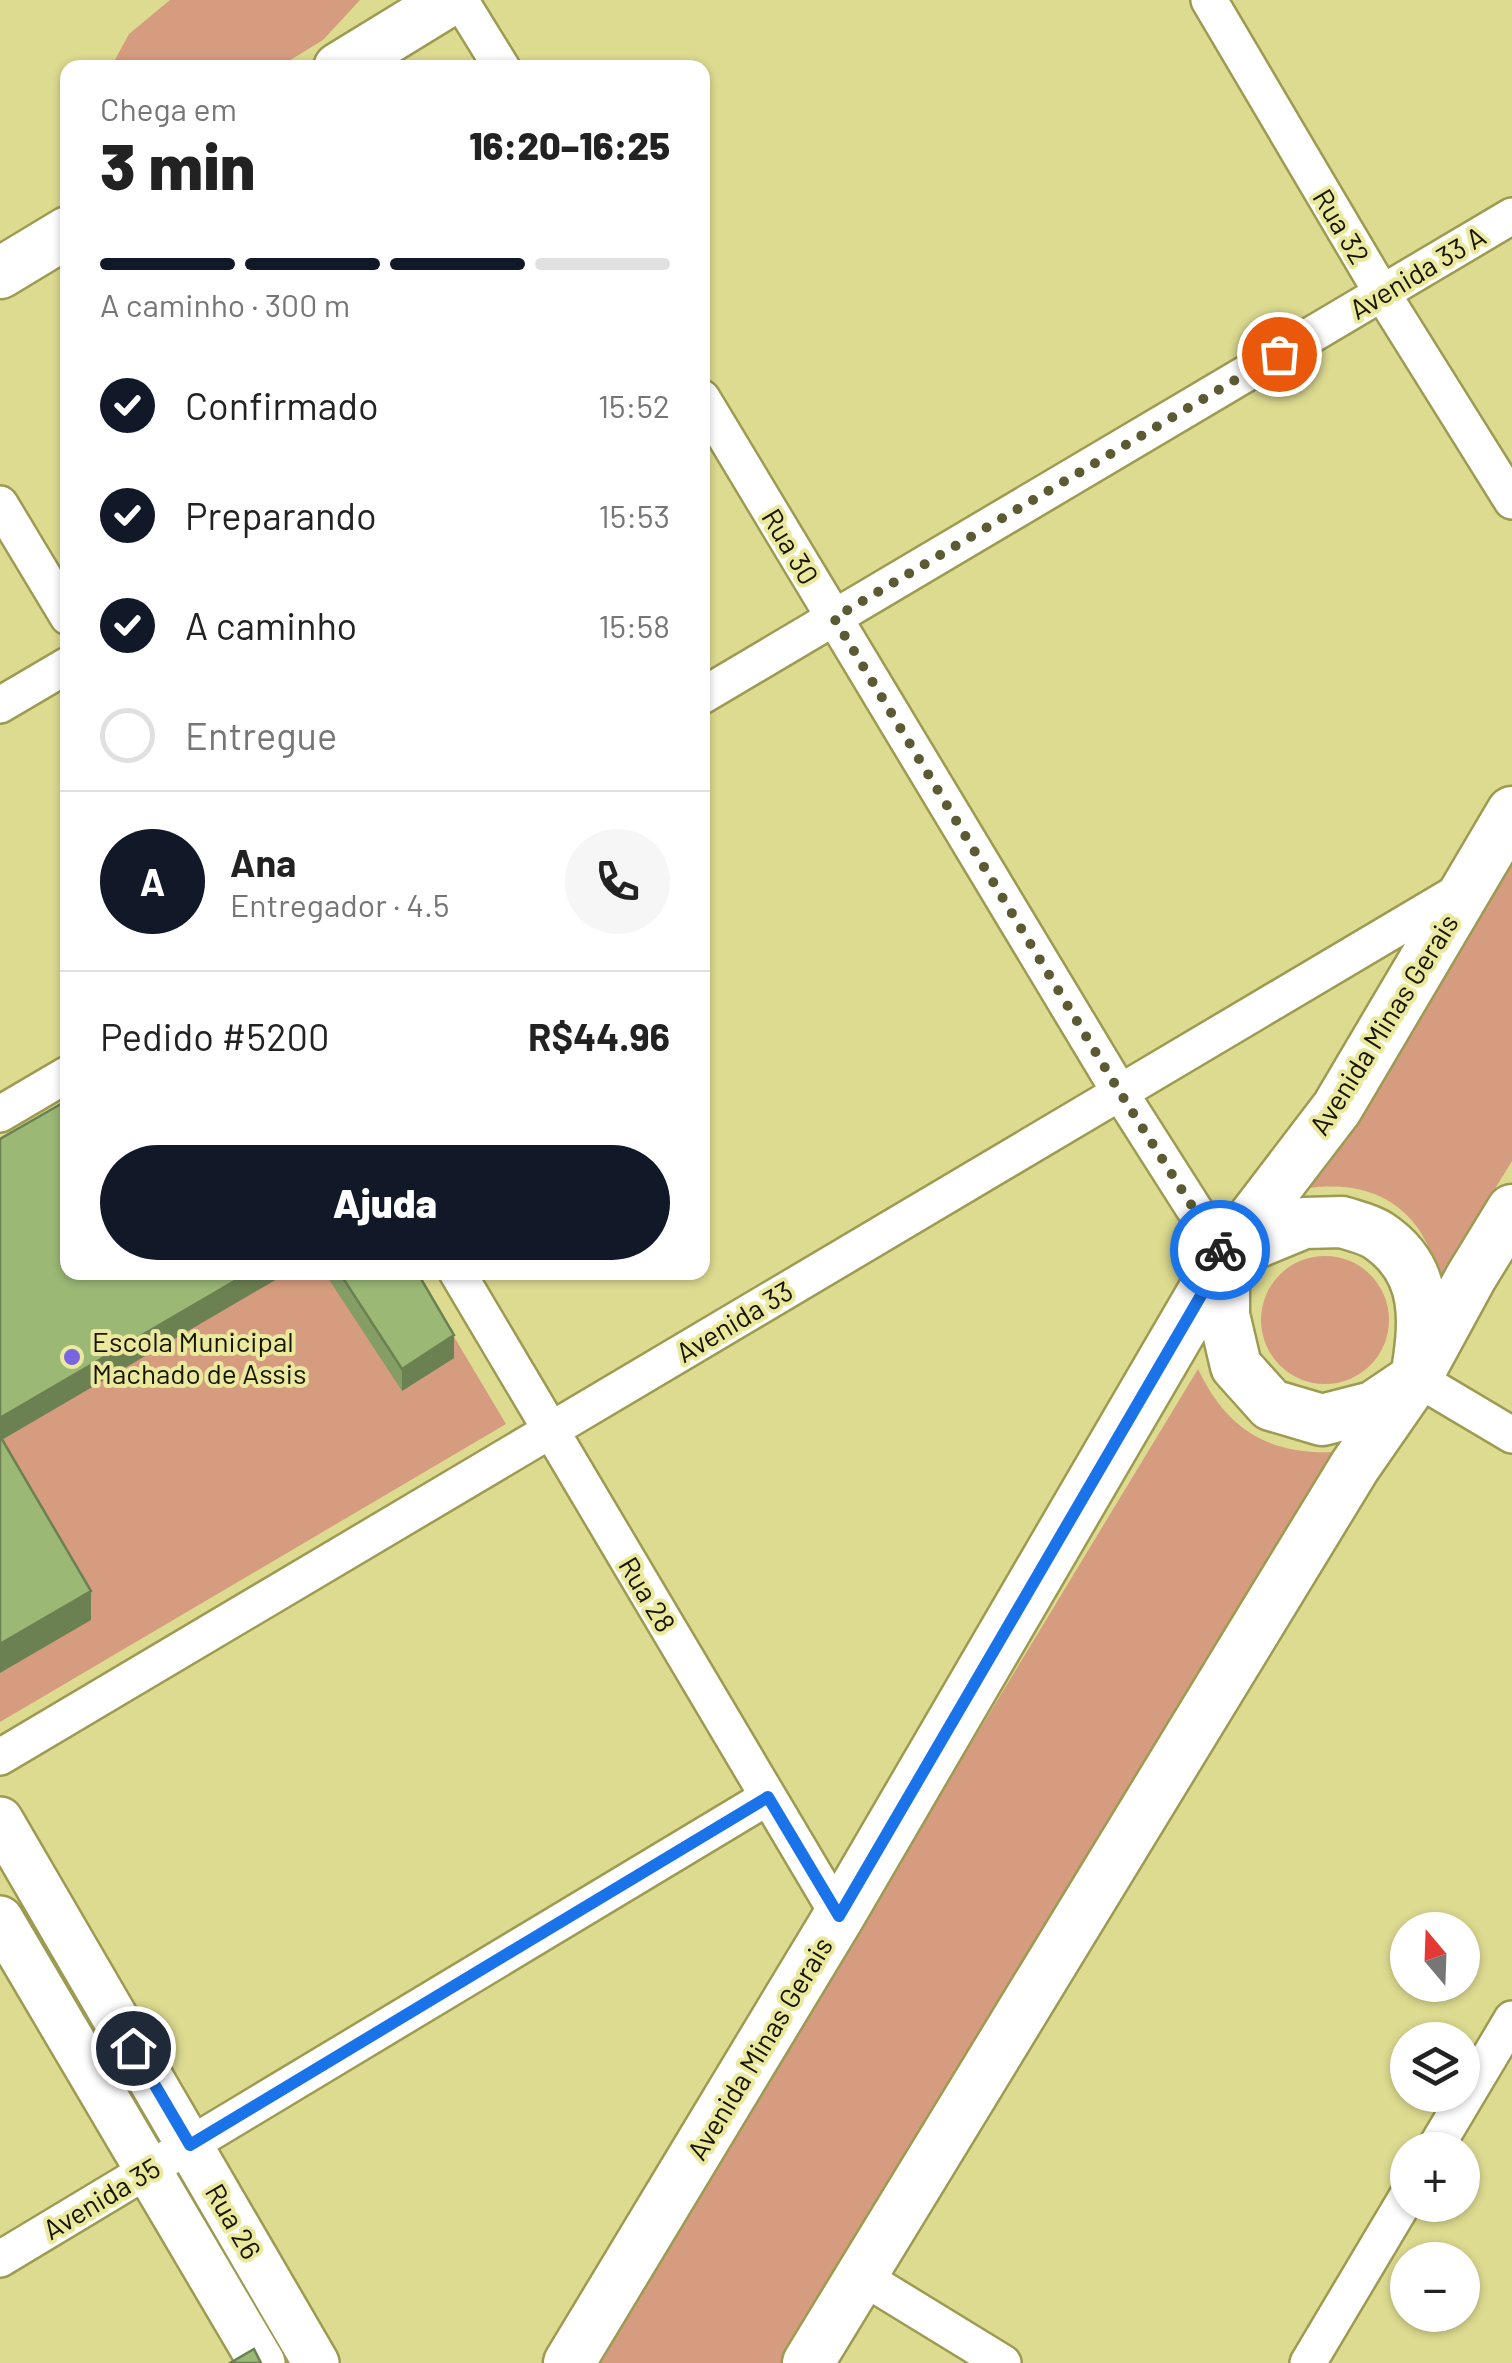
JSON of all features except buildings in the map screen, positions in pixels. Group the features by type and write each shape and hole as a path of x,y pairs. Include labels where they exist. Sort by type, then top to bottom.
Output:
{"main road":[{"path":"352,60 450,0"},
{"path":"0,273 60,237"},
{"name":"Avenida Minas Gerais","path":"569,2363 839,1916 1224,1256 1336,1108 1512,812"},
{"path":"808,2363 1355,1466 1416,1378 1512,1210"},
{"path":"1342,1222 1378,1236 1406,1261 1422,1297 1424,1334 1416,1378 1373,1408 1322,1420 1271,1405 1236,1366 1224,1315 1224,1256 1304,1223 1342,1222"}],"street":[{"path":"460,0 497,60"},
{"name":"Rua 32","path":"1209,0 1382,293 1512,501"},
{"name":"Avenida 33 A","path":"710,691 1512,216"},
{"name":"Rua 30","path":"710,411 1119,1091 1224,1256"},
{"path":"0,504 60,605"},
{"path":"0,705 60,669"},
{"name":"Avenida 33","path":"0,1757 1468,886"},
{"path":"0,1114 60,1079"},
{"name":"Rua 28","path":"462,1280 839,1916"},
{"path":"1416,1378 1512,1435"},
{"name":"Avenida 35","path":"0,2259 768,1797"},
{"name":"Rua 26","path":"0,1820 190,2145 308,2360"},
{"name":"Rua 26","path":"0,1920 262,2363"},
{"path":"1445,2132 1512,2019"},
{"path":"1308,2363 1392,2222"},
{"path":"862,2276 1003,2363"}],"shaded area":[{"path":"170,0 360,0 323,40 290,60 115,60 129,34"},
{"path":"1512,855 1512,1161 1439,1280 1422,1235 1395,1205 1356,1189 1309,1188"},
{"path":"0,1151 60,1258 60,1280 420,1280 506,1424 0,1722"},
{"path":"1325,1256 1350,1261 1370,1275 1384,1295 1389,1320 1384,1345 1370,1365 1350,1379 1325,1384 1300,1379 1280,1365 1266,1345 1261,1320 1266,1295 1280,1275 1300,1261"},
{"path":"1198,1369 1222,1408 1253,1434 1290,1449 1336,1452 782,2363 596,2363"}],"way so far":[{"path":"1220,1250 1119,1091 834,618 1279,354"}],"place":[{"name":"Escola Municipal Machado de Assis","path":"72,1357"}],"route":[{"path":"133,2048 190,2145 768,1797 839,1916 1224,1256 1220,1250"}]}
